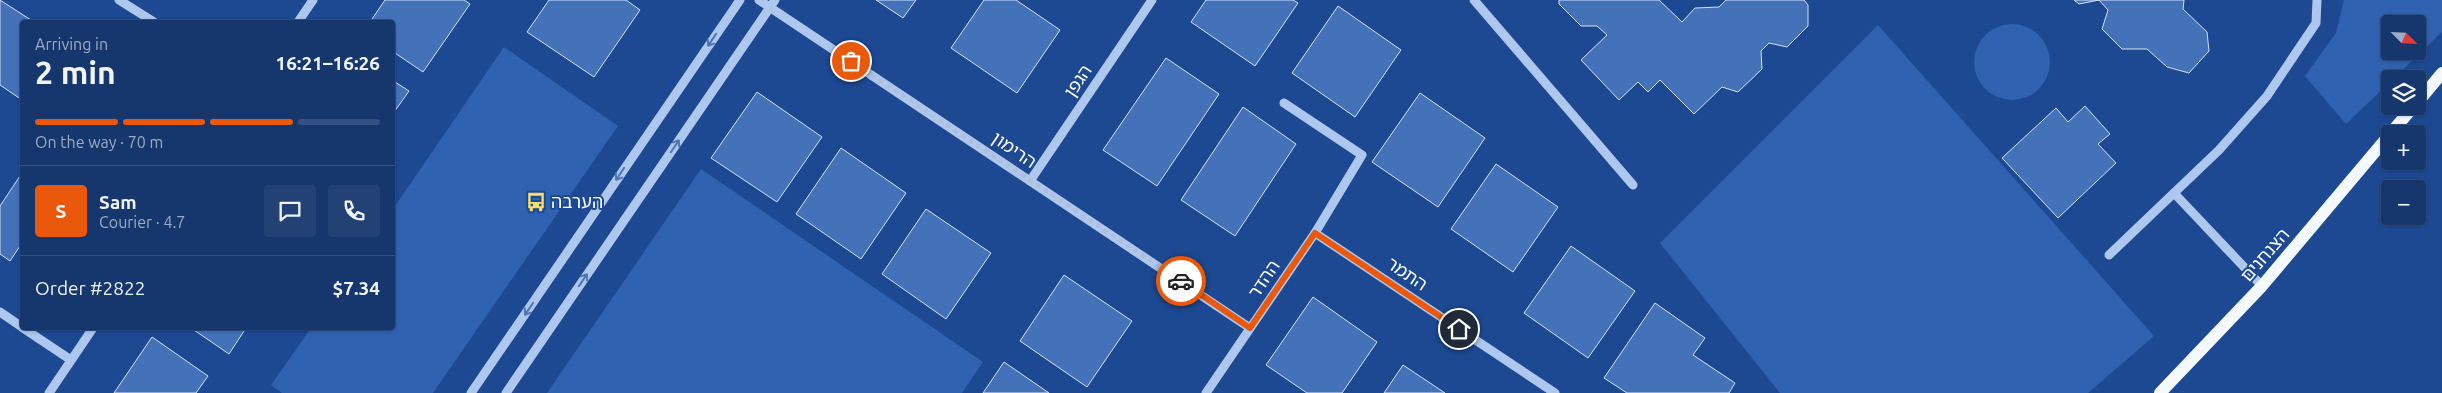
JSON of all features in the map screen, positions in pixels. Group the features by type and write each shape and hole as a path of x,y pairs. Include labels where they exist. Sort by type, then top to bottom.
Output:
{"main road":[{"path":"2426,92 2442,73"},
{"name":"הצנחנים","path":"2398,125 2406,115"},
{"name":"הצנחנים","path":"2160,393 2262,286 2381,145"}],"street":[{"path":"119,0 151,20"},
{"path":"299,20 313,0"},
{"path":"471,393 740,0"},
{"name":"הרימון","path":"759,0 772,4 1030,181 1250,328"},
{"name":"הגפן","path":"1030,181 1152,0"},
{"path":"1474,0 1633,185"},
{"path":"2108,255 2219,150 2266,96 2316,23 2317,0"},
{"path":"506,393 772,4"},
{"name":"ההדר","path":"1206,393 1315,233 1362,155 1284,103"},
{"path":"2174,193 2262,286"},
{"name":"התמר","path":"1315,233 1556,393"},
{"path":"0,312 20,325"},
{"path":"27,330 71,360"},
{"path":"49,393 92,330"}],"shaded area":[{"path":"2344,0 2442,0 2442,32 2426,47 2426,15 2381,15 2381,60 2413,60 2402,70 2381,70 2381,91 2346,124 2305,76 2336,33"},
{"path":"2012,24 2026,27 2039,35 2047,48 2050,62 2047,76 2039,89 2026,97 2012,100 1998,97 1985,89 1977,76 1974,62 1977,48 1985,35 1998,27"},
{"path":"1878,25 2154,336 2088,393 1780,393 1660,243"},
{"path":"504,47 618,126 433,393 282,393 271,385 310,330 395,330 395,206"},
{"path":"701,169 983,362 962,393 547,393"}],"building":[{"path":"0,0 31,20 20,20 20,99 0,85"},
{"path":"385,0 464,0 470,4 423,72 395,53 395,20 371,20"},
{"path":"549,0 626,0 640,10 594,77 527,32"},
{"path":"876,0 916,0 903,18"},
{"path":"984,0 1016,0 1060,30 1017,93 951,48"},
{"path":"1206,0 1293,0 1298,3 1255,66 1191,22"},
{"path":"1559,0 1659,0 1682,22 1695,8 1719,7 1726,0 1804,0 1808,5 1808,26 1787,47 1769,43 1761,51 1762,69 1738,92 1722,87 1694,114 1660,80 1648,92 1638,82 1619,100 1581,60 1607,35 1597,26 1581,26 1559,4"},
{"path":"2074,0 2099,0 2079,4"},
{"path":"2099,0 2184,0 2183,9 2207,32 2209,51 2189,73 2167,67 2147,49 2122,49 2102,29 2108,10"},
{"path":"1338,6 1401,50 1355,117 1292,73"},
{"path":"1166,58 1219,94 1157,186 1103,150"},
{"path":"395,82 409,91 395,111"},
{"path":"757,92 822,137 777,202 711,158"},
{"path":"1420,93 1485,138 1438,207 1372,162"},
{"path":"2085,106 2110,134 2098,144 2116,163 2058,218 2002,158 2056,108 2068,122"},
{"path":"1243,107 1296,144 1235,236 1181,200"},
{"path":"841,148 906,193 861,259 796,214"},
{"path":"1496,164 1558,207 1513,272 1451,229"},
{"path":"20,176 20,246 10,261 0,254 0,206"},
{"path":"926,209 991,253 946,319 882,274"},
{"path":"1571,246 1635,291 1588,358 1524,313"},
{"path":"1064,275 1132,321 1087,387 1020,341"},
{"path":"1313,297 1377,342 1342,393 1307,393 1266,365"},
{"path":"1655,303 1705,338 1693,355 1735,383 1729,393 1627,393 1604,378"},
{"path":"194,330 245,330 229,354"},
{"path":"152,337 208,376 196,393 114,393"},
{"path":"1004,362 1049,393 983,393"},
{"path":"1403,365 1445,393 1384,393"}],"way so far":[{"path":"851,61 1181,281"}],"place":[{"name":"הערבה","path":"536,202"}],"route":[{"path":"1181,281 1250,328 1315,233 1459,329"}]}
